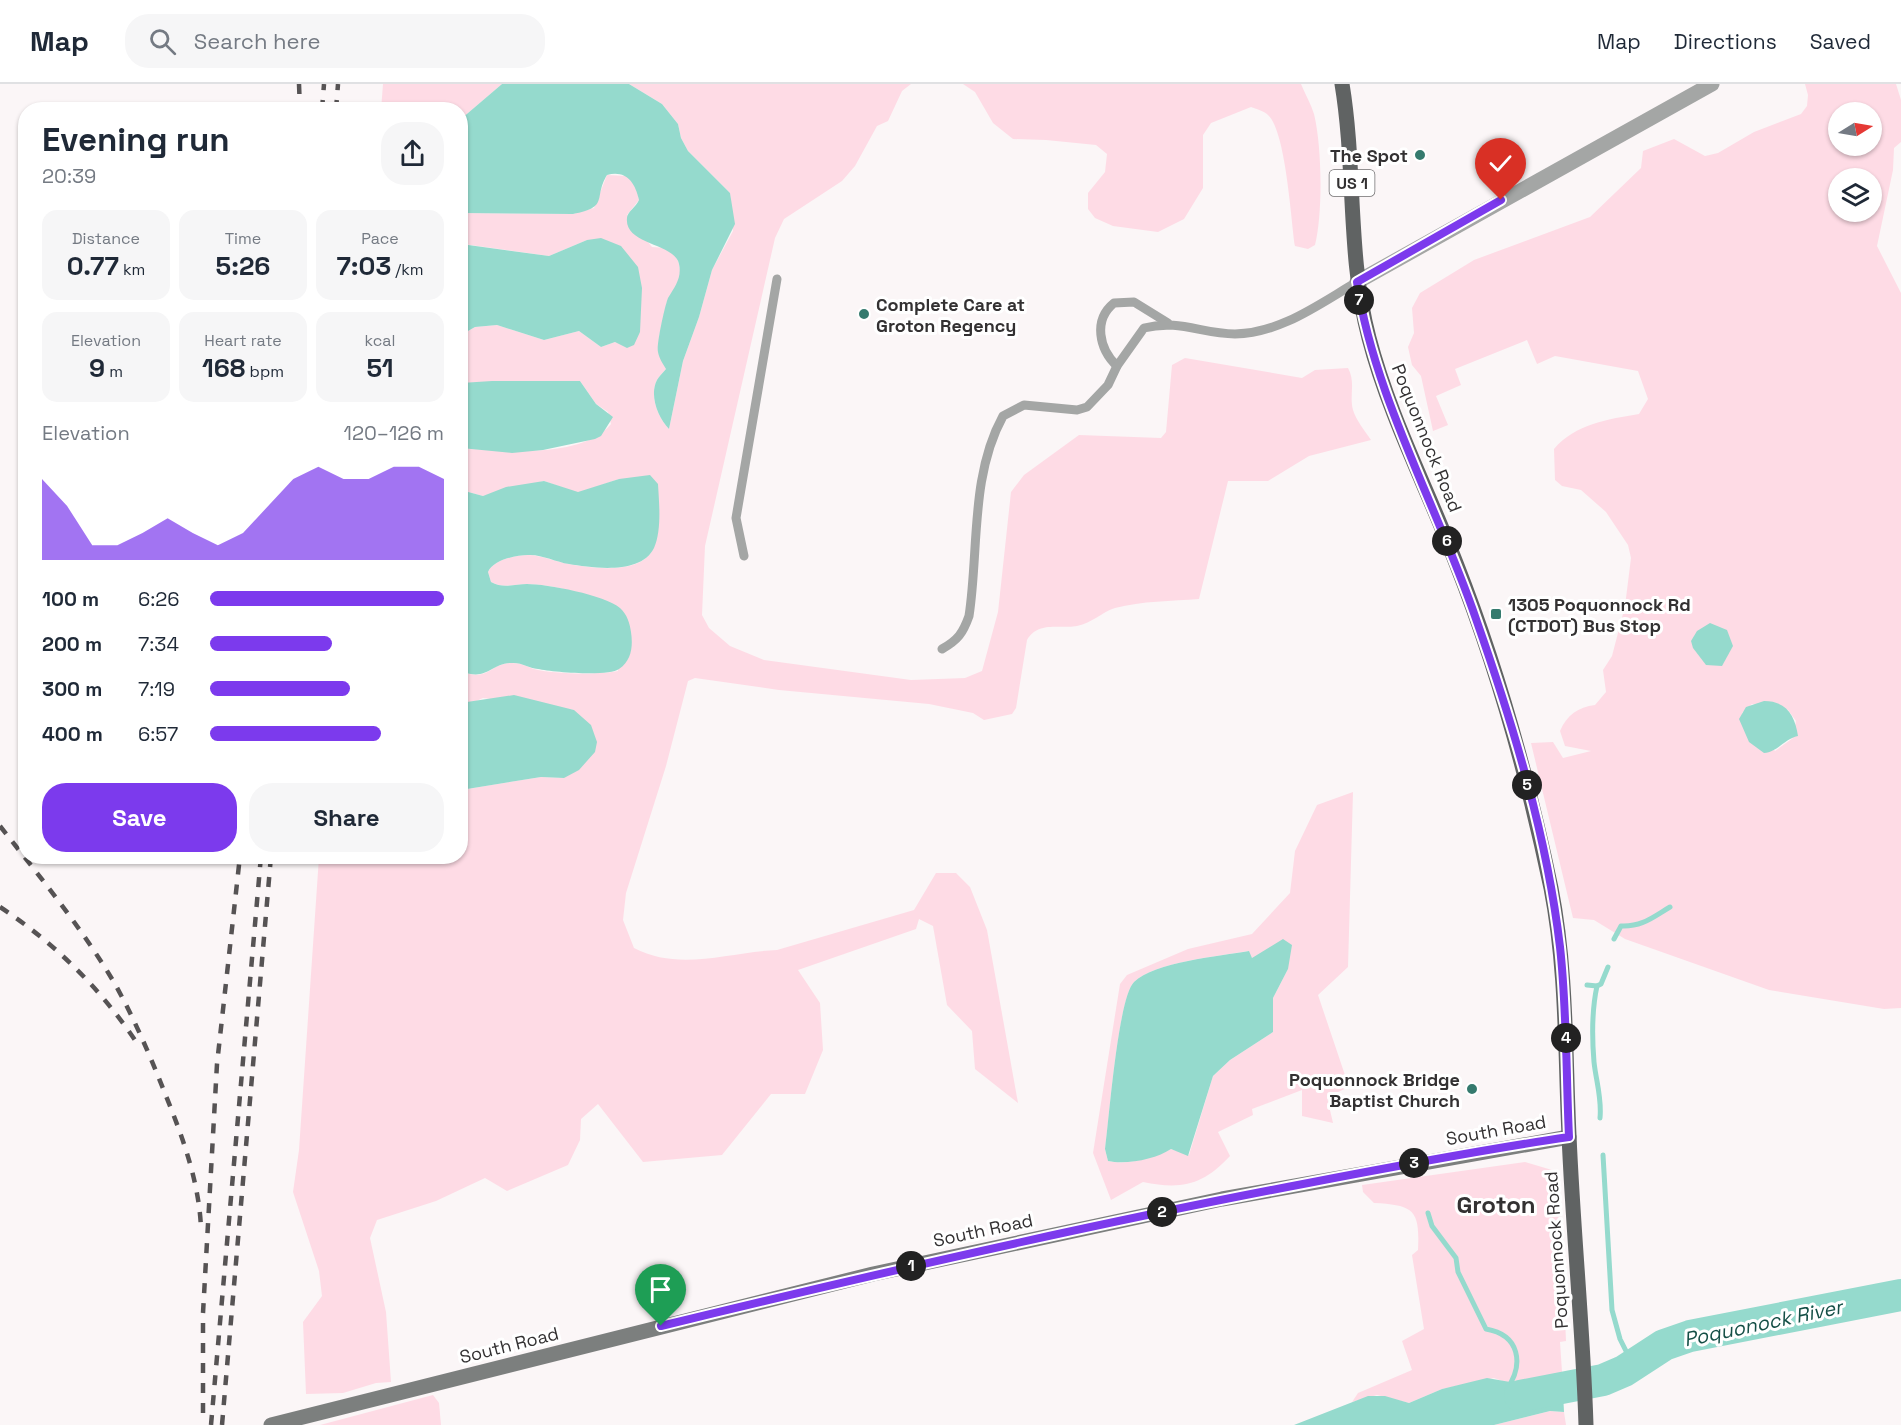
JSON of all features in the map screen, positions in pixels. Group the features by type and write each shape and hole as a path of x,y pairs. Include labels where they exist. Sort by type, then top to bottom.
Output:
{"main road":[{"name":"Poquonnock Road","path":"1342,84 1350,153 1360,306 1378,368 1462,578 1491,663 1528,788 1551,890 1564,989 1569,1137 1586,1423"},
{"name":"South Road","path":"271,1425 885,1272 1222,1199 1569,1137"}],"street":[{"path":"1357,282 1712,84"}],"lane":[{"path":"744,556 736,518 777,279"},
{"path":"942,649 964,633 969,616 978,502 990,450 1003,416 1024,405 1077,410 1087,407 1108,385 1117,366 1144,328 1168,324 1236,334 1264,330 1299,316 1357,282"},
{"path":"1117,366 1104,349 1100,329 1105,313 1114,303 1134,302 1168,324"}],"shaded area":[{"path":"383,84 502,84 468,113 468,102 382,102"},
{"path":"502,84 629,84 662,104 678,124 681,138 688,151 730,193 735,224 712,270 699,317 683,361 669,429 658,413 654,392 657,380 666,369 661,361 658,348 661,325 668,298 679,278 680,269 675,257 669,252 641,239 628,227 627,216 639,200 632,183 619,174 607,175 596,205 573,214 468,213 468,113"},
{"path":"629,84 911,84 902,91 888,121 877,126 855,166 842,181 784,219 775,238 705,546 702,615 709,628 730,646 764,660 911,680 965,678 982,671 998,612 1011,492 1024,475 1079,435 1161,438 1166,432 1172,365 1185,358 1302,378 1315,370 1348,368 1352,379 1353,410 1358,422 1371,440 1309,456 1268,481 1228,481 1199,599 1125,606 1110,610 1082,625 1037,630 1027,640 1016,708 1012,714 984,720 973,713 929,704 779,690 695,678 688,681 666,766 626,893 623,920 634,948 651,955 687,960 777,950 914,910 936,873 956,873 970,887 987,930 1018,1103 975,1069 972,1031 947,1005 933,926 919,919 916,929 798,970 820,1003 823,1050 805,1094 771,1094 722,1155 643,1162 598,1104 581,1119 580,1140 568,1165 507,1191 485,1178 436,1201 377,1220 370,1238 386,1312 391,1382 376,1383 343,1393 306,1394 303,1322 322,1296 319,1271 293,1192 299,1150 319,864 468,864 468,789 541,777 564,778 574,710 483,698 472,703 468,702 468,673 483,674 498,666 512,663 542,671 564,673 618,671 616,606 561,588 528,584 505,586 496,584 491,582 488,572 500,561 528,555 589,567 625,567 645,559 655,545 657,533 659,501 619,479 578,493 544,481 483,496 468,492 468,448 519,451 561,448 581,443 598,435 611,424 608,412 596,404 580,381 468,383 468,331 475,327 497,325 544,340 579,331 601,347 615,342 622,344 640,332 639,317 587,240 549,256 468,245 468,213 573,214 594,208 607,175 627,176 636,186 639,200 627,215 652,247 666,248 677,258 679,264 681,277 667,301 659,337 666,369 657,380 654,392 658,413 669,429 683,361 699,317 712,270 733,231 730,193 688,151 681,138 678,124 662,104"},
{"path":"963,84 1301,84 1314,114 1319,144 1320,198 1315,245 1308,249 1295,246 1287,177 1279,139 1274,124 1262,111 1251,107 1211,123 1203,135 1203,188 1184,219 1158,232 1113,226 1095,218 1088,209 1088,193 1105,172 1107,154 1096,145 1013,139 993,123 975,92"},
{"path":"1805,84 1896,84 1901,100 1901,142 1894,148 1893,170 1877,246 1901,293 1901,1008 1884,1009 1769,990 1625,939 1594,920 1573,918 1531,743 1553,742 1563,758 1591,751 1565,746 1560,731 1566,720 1574,713 1595,705 1606,692 1603,670 1612,656 1625,606 1631,558 1628,545 1606,512 1581,490 1562,486 1555,480 1554,449 1582,428 1639,414 1648,399 1638,371 1555,356 1537,364 1527,340 1455,369 1461,385 1436,396 1448,425 1433,431 1421,376 1412,365 1408,347 1414,333 1412,308 1420,293 1474,260 1590,217 1641,168 1643,151 1674,139 1705,156 1718,153 1754,132 1801,114 1807,106 1808,95","holes":["1752,704 1788,710 1796,721 1793,738 1775,751 1742,713"]},
{"path":"601,238 621,246 638,267 642,288 640,332 634,345 627,348 615,342 601,347 579,331 544,340 497,325 475,327 468,331 468,245 549,256 587,240"},
{"path":"580,381 596,404 613,417 601,436 595,439 543,450 512,453 468,449 468,383"},
{"path":"650,475 658,484 657,541 648,557 628,566 603,568 523,555 500,561 488,572 491,582 504,586 536,584 561,588 613,603 625,613 631,629 632,647 627,661 619,669 604,673 545,670 515,663 498,666 482,674 468,673 468,492 483,496 506,487 544,481 578,492 619,479"},
{"path":"1710,623 1727,630 1733,646 1722,666 1706,665 1693,648 1691,641 1697,631"},
{"path":"514,695 574,710 591,725 597,742 595,752 579,770 564,778 541,777 468,789 468,702"},
{"path":"1764,701 1779,704 1788,711 1795,722 1798,736 1764,753 1749,742 1739,719 1746,707"},
{"path":"1353,792 1348,967 1318,995 1349,1087 1327,1097 1333,1123 1302,1116 1302,1090 1252,1109 1253,1115 1218,1132 1230,1156 1201,1179 1181,1185 1143,1182 1111,1200 1093,1153 1120,984 1127,975 1188,949 1252,934 1290,893 1295,851 1317,805","holes":["1248,951 1252,958 1288,969 1273,998 1273,1032 1230,1060 1213,1076 1189,1155 1171,1149 1132,1162 1108,1161 1105,1149 1115,1061 1123,1011 1134,982 1156,969 1188,961"]},
{"path":"1283,939 1292,945 1288,969 1273,998 1273,1032 1230,1060 1213,1076 1188,1156 1171,1149 1158,1156 1141,1160 1108,1161 1105,1149 1115,1061 1123,1011 1134,982 1156,969 1188,961 1249,951 1252,958"},
{"path":"1525,1162 1552,1170 1560,1204 1566,1341 1560,1342 1562,1372 1549,1382 1533,1386 1513,1385 1494,1378 1442,1389 1409,1403 1377,1395 1352,1402 1358,1393 1412,1370 1402,1341 1424,1329 1412,1255 1418,1250 1416,1218 1406,1208 1374,1203 1363,1192 1362,1185"},
{"path":"1562,1372 1564,1412 1550,1411 1494,1425 1294,1425 1368,1396 1385,1396 1409,1403 1442,1389 1487,1378 1533,1386 1549,1382"},
{"path":"433,1395 439,1403 441,1425 320,1425"},
{"path":"1550,1411 1564,1412 1566,1425 1494,1425"}],"waterway":[{"path":"1614,939 1621,926 1641,923 1670,907"},
{"path":"1600,1118 1600,1097 1593,1053 1593,1014 1597,986 1601,984 1608,967"},
{"path":"1587,985 1597,986"},
{"path":"1603,1155 1612,1310 1620,1339 1633,1365"},
{"path":"1428,1213 1432,1226 1456,1258 1458,1272 1486,1329 1506,1337 1516,1352 1516,1370 1507,1389"},
{"name":"Poquonock River","path":"1520,1396 1603,1380 1624,1371 1664,1345 1690,1336 1901,1295"}],"railway":[{"path":"299,84 300,102"},
{"path":"323,102 324,84"},
{"path":"337,102 338,84"},
{"path":"0,826 18,849"},
{"path":"30,864 89,943 129,1011 155,1068 184,1144 194,1177 201,1228"},
{"path":"203,1413 203,1313 217,1064 239,864"},
{"path":"211,1425 260,864"},
{"path":"222,1425 270,864"},
{"path":"0,907 40,936 77,969 110,1006 139,1046"}],"place":[{"name":"The Spot","path":"1420,155"},
{"name":"Complete Care at Groton Regency","path":"864,314"},
{"name":"1305 Poquonnock Rd (CTDOT) Bus Stop","path":"1496,614"},
{"name":"Poquonnock Bridge Baptist Church","path":"1472,1089"}],"district":[{"name":"Groton","path":"1496,1204"}],"route":[{"path":"661,1326 1086,1227 1396,1166 1569,1137 1564,989 1560,947 1551,890 1525,777 1489,655 1462,578 1381,376 1360,306 1357,282 1501,200"}]}
